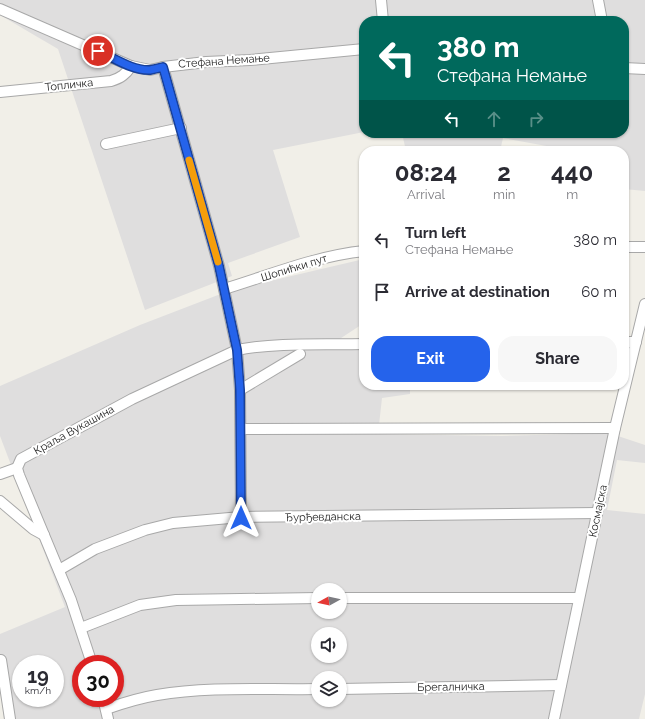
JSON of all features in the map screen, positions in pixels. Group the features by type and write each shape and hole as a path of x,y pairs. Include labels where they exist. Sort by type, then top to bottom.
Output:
{"street":[{"path":"381,0 383,16"},
{"path":"598,0 601,16"},
{"name":"Стефана Немање","path":"0,9 131,66 150,70 206,62 250,60 359,49"},
{"name":"Топличка","path":"0,92 111,81 121,78 126,74 131,66"},
{"path":"163,67 219,266 237,350 241,429 241,518"},
{"path":"629,68 645,69"},
{"path":"106,144 181,128"},
{"path":"629,247 645,247"},
{"name":"Шопићки пут","path":"224,289 315,261 359,252"},
{"name":"Космајска","path":"629,371 645,304"},
{"path":"629,342 636,342"},
{"name":"Краља Вукашина","path":"17,468 21,459 91,420 132,399 237,350 254,347 288,345 359,344"},
{"path":"240,390 300,354"},
{"name":"Космајска","path":"554,719 624,390"},
{"path":"241,429 615,428"},
{"path":"0,474 17,468 72,600 89,655"},
{"path":"0,501 33,529 44,535"},
{"name":"Ђурђевданска","path":"59,570 95,549 145,530 173,523 241,518 597,513"},
{"path":"81,628 140,605 176,600 311,598"},
{"path":"347,598 580,598"},
{"path":"1,660 10,719"},
{"name":"Брегалничка","path":"347,689 561,685"},
{"path":"108,719 106,708 156,695 219,689 311,689"}],"shaded area":[{"path":"0,0 645,0 645,191 629,189 629,146 547,146 503,138 629,138 629,16 359,16 359,133 273,150 300,237 228,263 232,276 145,310 58,49 0,15"},
{"path":"403,138 503,138 501,146 405,146"},
{"path":"359,260 359,326 335,342 359,342 359,390 410,390 410,394 382,398 378,434 502,436 609,433 645,445 645,463 617,460 607,510 645,514 645,694 639,719 4,719 0,680 0,634 65,607 0,436 0,386 140,325 231,290"}],"slow traffic":[{"path":"189,160 218,262"}],"route":[{"path":"98,51 131,66 150,70 163,67 219,266 237,350 241,429 241,518"}]}
